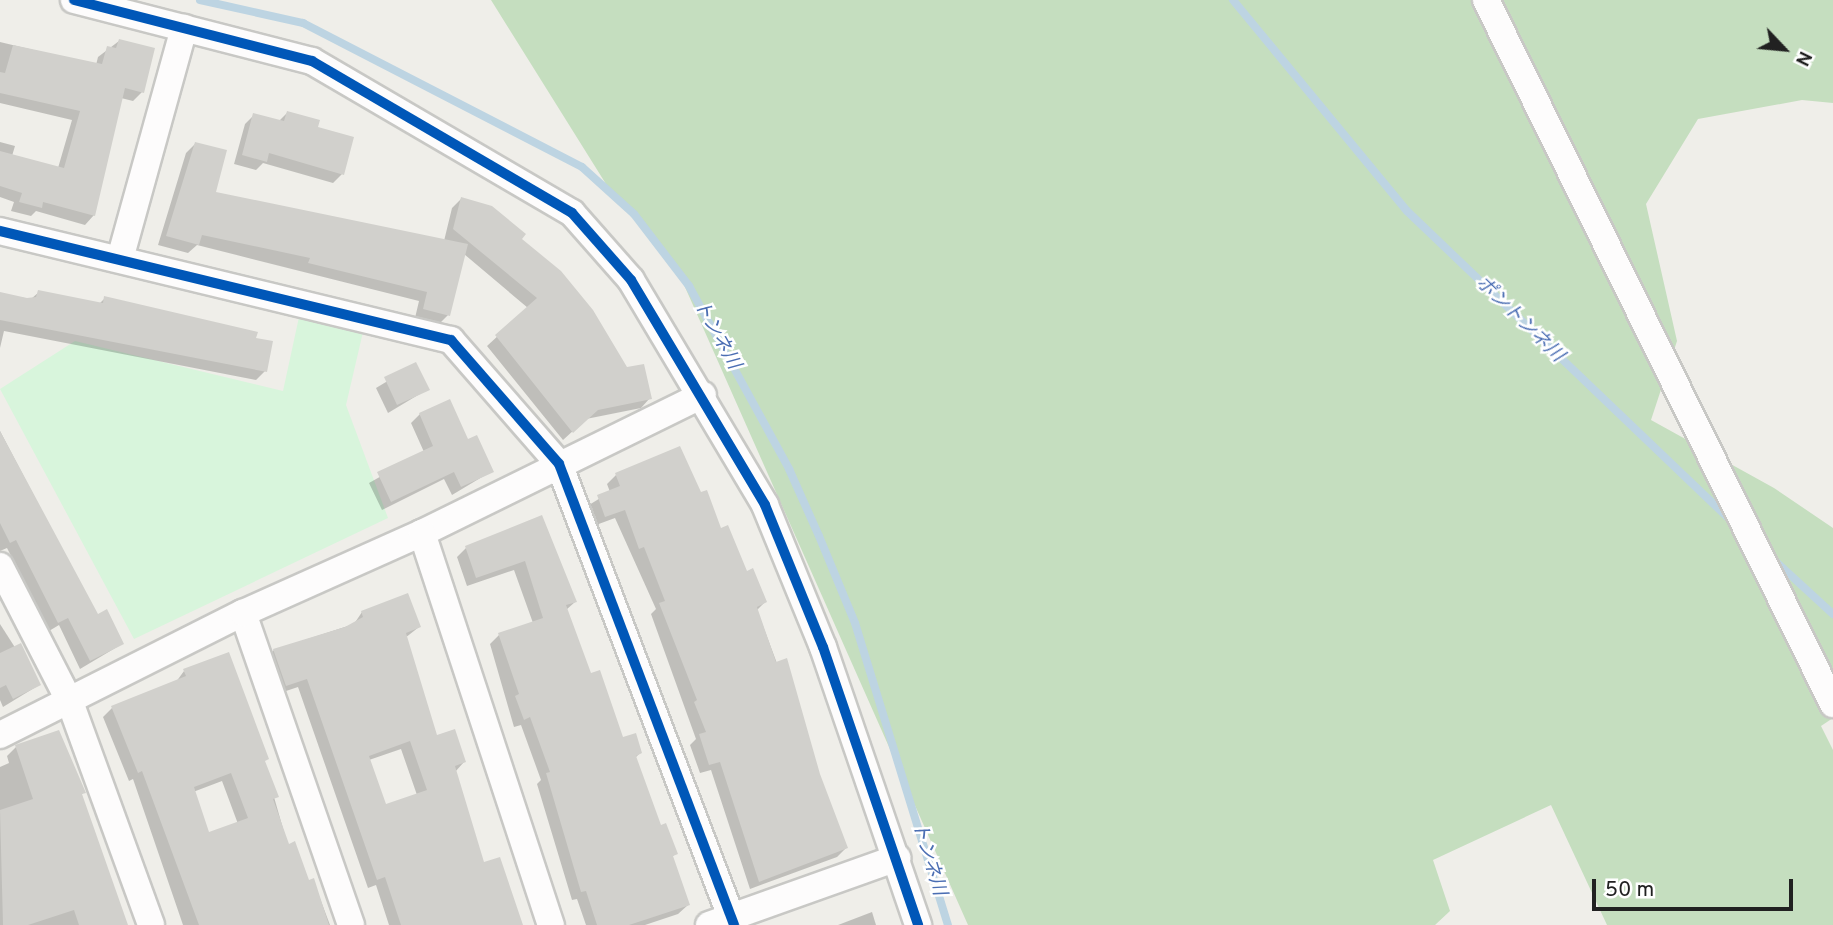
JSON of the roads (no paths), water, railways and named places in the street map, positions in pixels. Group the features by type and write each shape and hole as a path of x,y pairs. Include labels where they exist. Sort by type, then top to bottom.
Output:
{"street":[{"path":"74,0 312,61 572,213 631,281 703,395 770,518 823,647 918,925"},
{"path":"1486,0 1833,705"},
{"path":"120,258 184,28"},
{"path":"0,231 451,340 559,464 725,923 897,858"},
{"path":"0,735 243,613 422,533 703,395"},
{"path":"422,533 551,925"},
{"path":"0,566 70,702 151,925"},
{"path":"243,613 352,925"}],"waterway":[{"name":"トンネ川","path":"200,0 303,23 582,167 634,214 689,286 789,469 819,536 855,623 948,925"},
{"name":"ポントンネ川","path":"1233,0 1407,211 1733,523"},
{"name":"ポントンネ川","path":"1774,560 1833,614"}]}
